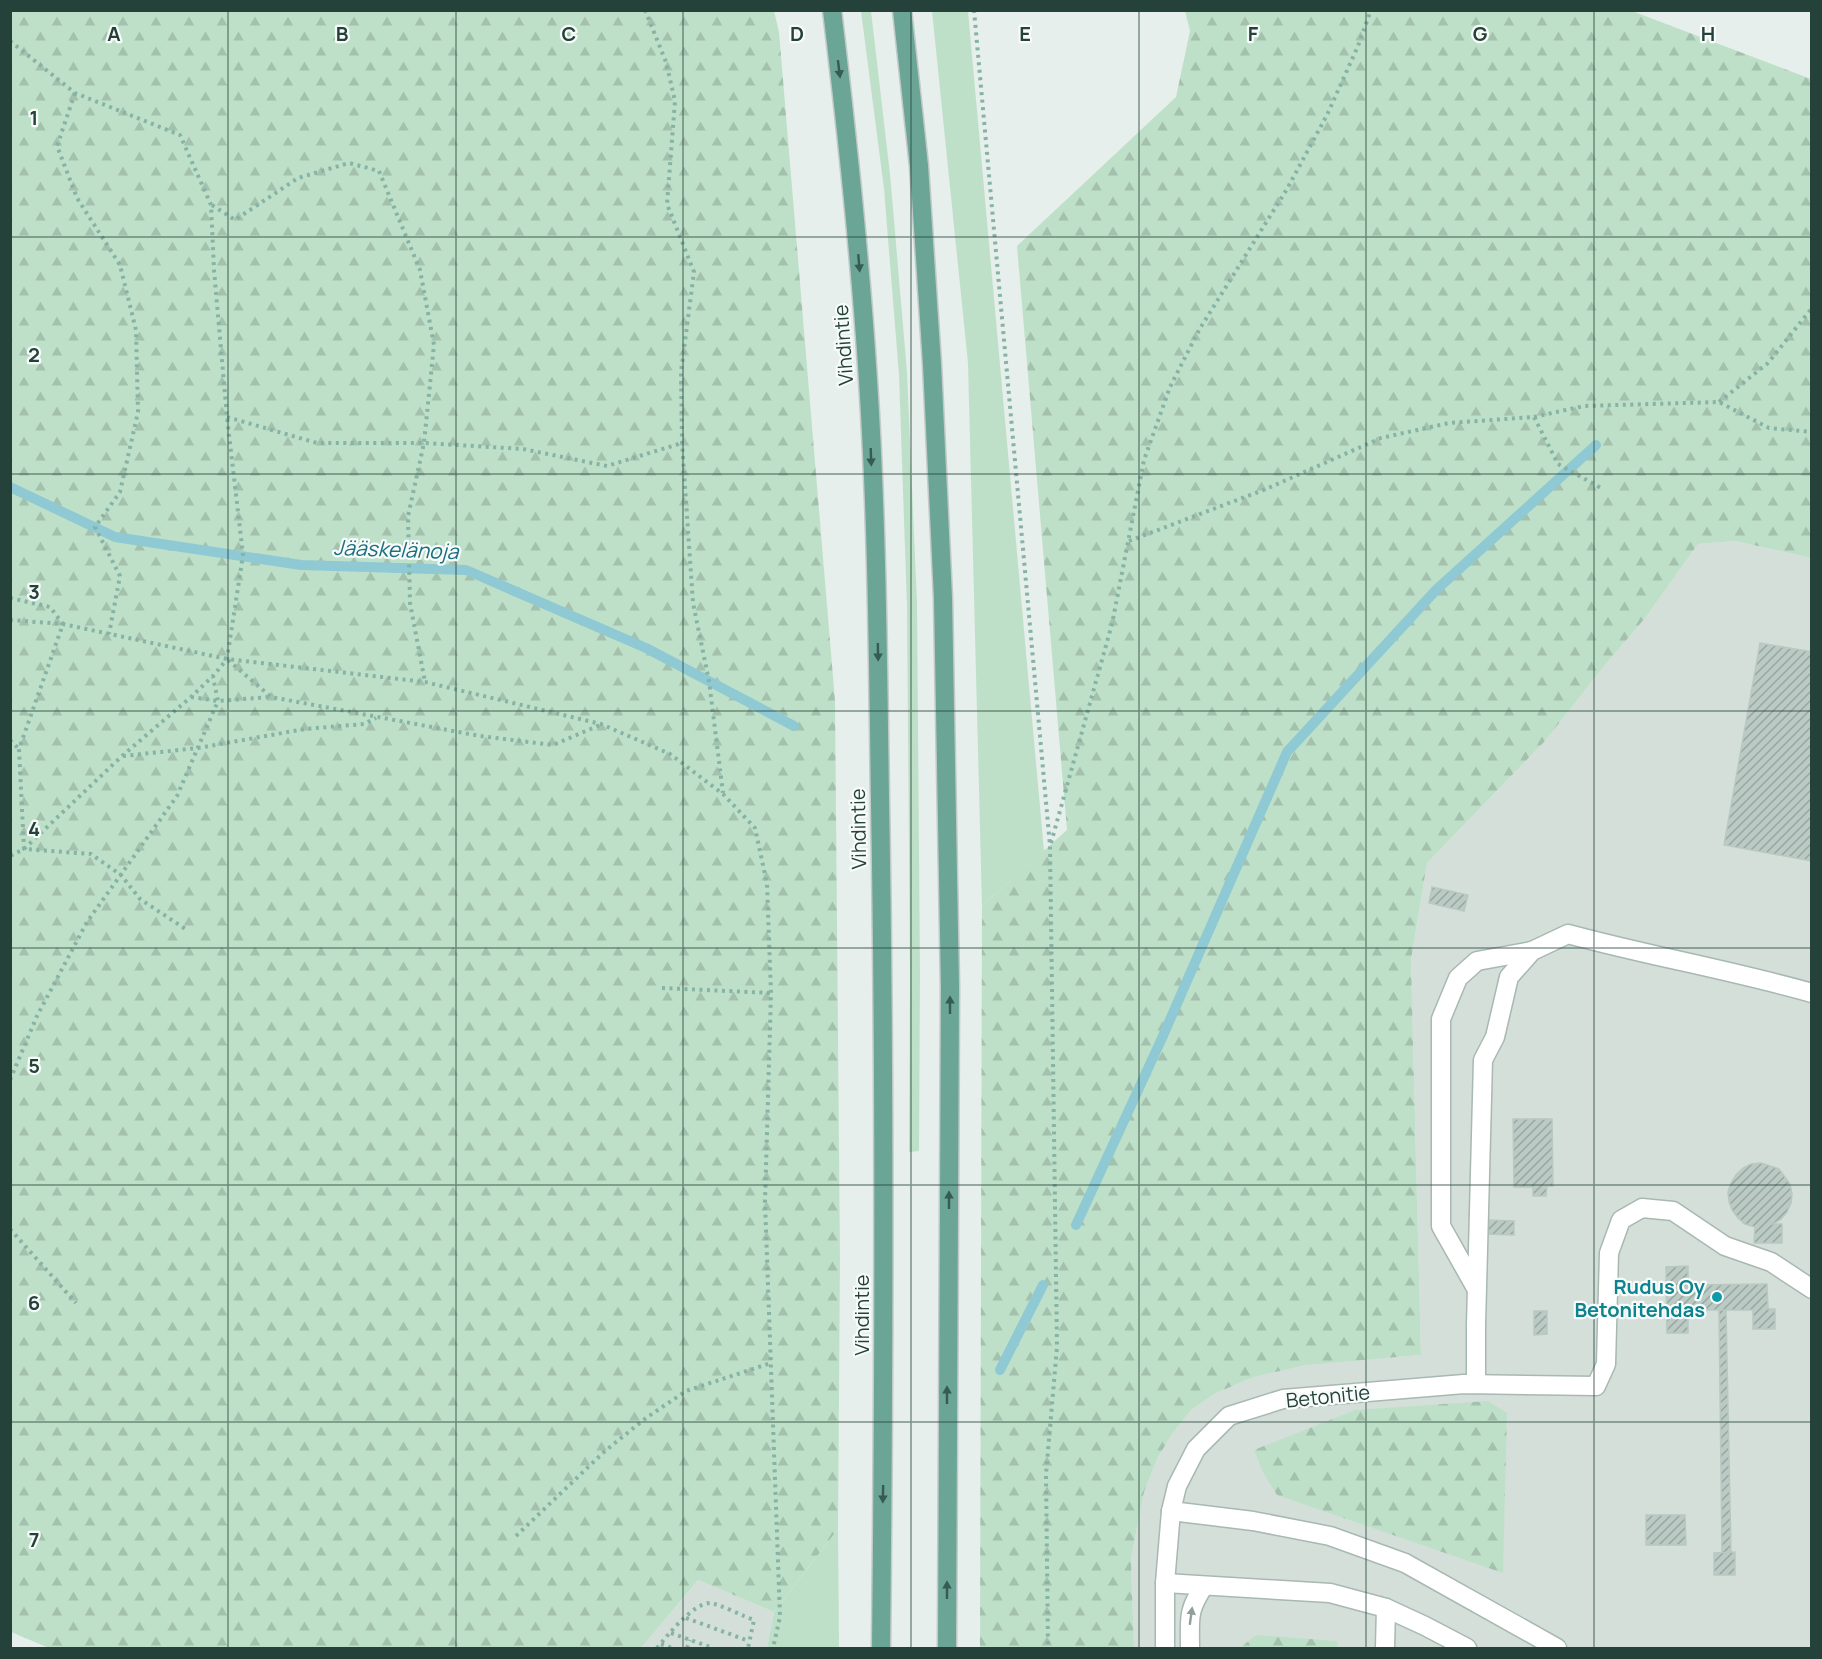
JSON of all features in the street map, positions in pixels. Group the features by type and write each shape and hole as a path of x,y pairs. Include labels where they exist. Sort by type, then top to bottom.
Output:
{"main road":[{"name":"Vihdintie","path":"832,10 853,187 868,381 877,602 884,976 884,1436 880,1648"},
{"path":"902,10 919,166 932,364 943,598 950,987 947,1648"}],"street":[{"path":"1477,1290 1441,1226 1441,1019 1458,978 1477,961 1532,951 1568,934 1622,949 1760,978 1812,993"},
{"path":"1470,1384 1477,1290 1483,1060 1494,1037 1509,977 1532,951"},
{"name":"Betonitie","path":"1165,1648 1165,1584 1171,1511 1177,1486 1196,1449 1230,1416 1283,1399 1470,1384 1596,1386 1606,1364 1609,1254 1621,1220 1642,1208 1673,1211 1725,1246 1771,1262 1812,1289"},
{"path":"1171,1511 1253,1521 1330,1536 1405,1563 1557,1648"},
{"path":"1165,1584 1330,1593 1386,1608 1467,1648"},
{"path":"1190,1648 1190,1612 1204,1586"},
{"path":"1385,1648 1386,1608"}],"path":[{"path":"645,10 666,62 675,101 667,204 694,272 681,372 682,443 693,603 710,681 723,794"},
{"path":"974,10 1050,846 1057,1347 1046,1474 1048,1648"},
{"path":"1050,846 1112,624 1144,460 1170,387 1199,330 1287,189 1327,115 1358,46 1371,10"},
{"path":"10,41 75,93 180,135 212,204 214,270 227,417 243,555 227,659 191,697 122,756 24,849 10,856"},
{"path":"75,93 57,146 77,198 120,266 136,330 138,412 120,492 95,527 120,576 110,634"},
{"path":"212,204 236,220 298,178 349,163 379,171 420,270 434,345 424,443 408,516 410,603 425,682"},
{"path":"1719,402 1768,363 1812,308"},
{"path":"1129,542 1266,489 1381,438 1449,423 1534,417 1584,406 1719,402 1769,428 1812,432"},
{"path":"227,417 317,443 424,443 523,449 607,466 682,443"},
{"path":"1534,417 1558,464 1601,488"},
{"path":"10,598 50,607 63,624"},
{"path":"10,620 63,624 227,659 425,682 601,724 670,754 723,794 754,828 767,884 771,993 765,1202 780,1617 773,1648"},
{"path":"24,849 20,748 63,624"},
{"path":"227,659 271,697"},
{"path":"10,1080 37,1016 87,922 177,796 218,701 213,676"},
{"path":"191,697 218,701 271,697 480,736 553,745 601,724"},
{"path":"122,756 198,748 305,729 364,724 377,718"},
{"path":"10,740 20,748"},
{"path":"24,849 91,854 121,874 140,899 187,930"},
{"path":"662,988 771,993"},
{"path":"10,1229 76,1303"},
{"path":"516,1536 605,1450 646,1418 686,1391 771,1363"},
{"path":"657,1648 699,1606 711,1603 754,1620 748,1648"},
{"path":"686,1618 749,1641"},
{"path":"671,1633 711,1648"},
{"path":"687,1648 690,1640"},
{"path":"661,1644 672,1648"}],"shaded area":[{"path":"1735,541 1811,558 1811,1648 1134,1648 1131,1559 1144,1492 1158,1457 1191,1410 1216,1393 1254,1377 1305,1364 1421,1355 1411,960 1427,863 1545,741 1646,617 1698,544"},
{"path":"698,1580 774,1612 767,1648 641,1648"}],"green space":[{"path":"11,10 774,11 779,32 835,701 840,1258 838,1529 774,1612 698,1580 641,1648 49,1648 11,1632"},
{"path":"861,11 871,11 890,174 907,372 917,603 919,1151 909,1152 907,606 899,375 884,189"},
{"path":"932,11 968,11 1044,851 982,906 968,363"},
{"path":"1185,11 1632,11 1811,79 1811,558 1735,541 1698,544 1646,617 1545,741 1427,863 1411,960 1421,1355 1305,1365 1254,1377 1216,1393 1191,1410 1158,1457 1144,1492 1131,1559 1134,1648 980,1648 982,906 1067,830 1017,246 1176,97 1190,31"},
{"path":"1488,1401 1507,1413 1503,1573 1277,1495 1264,1474 1254,1450 1355,1410"},
{"path":"838,1529 839,1648 767,1648 774,1612"},
{"path":"1256,1635 1337,1641 1338,1648 1240,1648"}],"building":[{"path":"1760,643 1812,652 1812,861 1724,845"},
{"path":"1432,887 1468,895 1464,911 1429,903"},
{"path":"1513,1119 1552,1119 1553,1186 1547,1186 1546,1196 1533,1196 1533,1187 1514,1187"},
{"path":"1761,1163 1779,1169 1790,1184 1791,1203 1781,1219 1773,1224 1782,1224 1782,1243 1754,1243 1755,1227 1745,1224 1738,1218 1729,1201 1728,1192 1736,1175 1751,1164"},
{"path":"1487,1220 1514,1221 1514,1235 1486,1234"},
{"name":"Rudus Oy Betonitehdas","path":"1688,1266 1688,1285 1767,1284 1768,1309 1775,1309 1775,1329 1753,1329 1753,1310 1688,1310 1688,1333 1667,1333 1666,1267"},
{"path":"1719,1310 1726,1310 1731,1553 1722,1553"},
{"path":"1534,1311 1547,1311 1547,1334 1534,1335"},
{"path":"1646,1515 1685,1515 1686,1545 1646,1545"},
{"path":"1735,1552 1735,1575 1714,1575 1714,1553"}],"waterway":[{"path":"1076,1225 1162,1038 1287,752 1436,590 1596,445"},
{"name":"Jääskelänoja","path":"10,487 115,537 301,565 466,570 646,648 794,726"},
{"path":"1000,1370 1043,1285"}],"place":[{"name":"Rudus Oy Betonitehdas","path":"1717,1297"}]}
